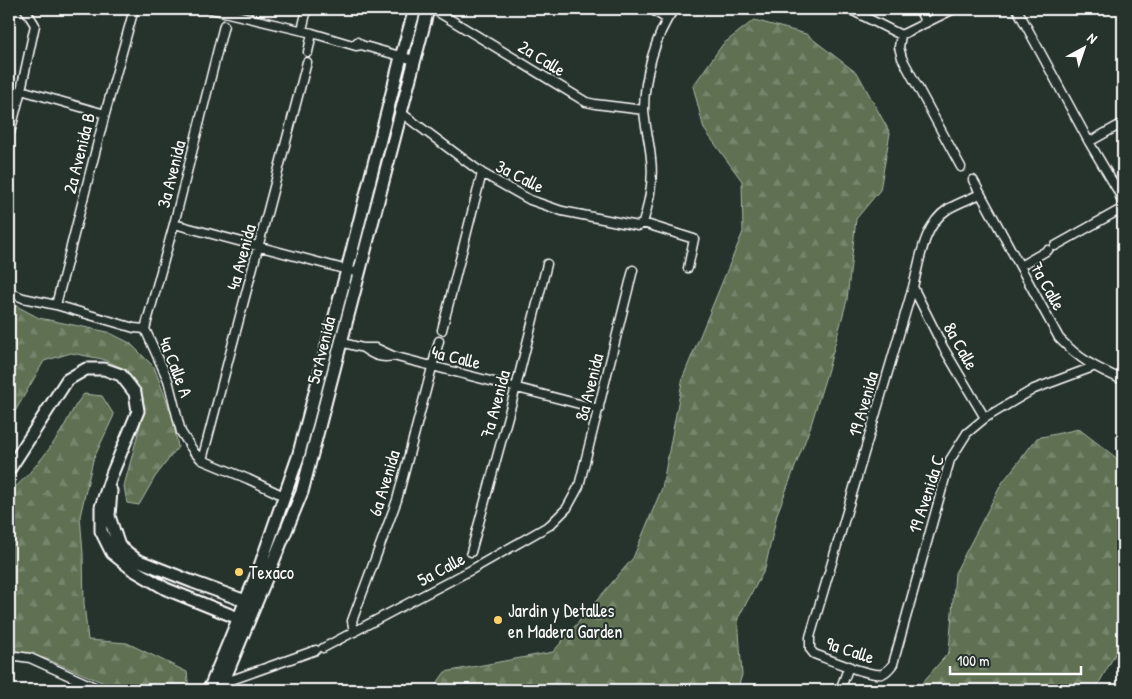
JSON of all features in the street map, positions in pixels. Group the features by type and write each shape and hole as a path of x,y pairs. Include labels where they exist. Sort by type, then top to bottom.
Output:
{"main road":[{"name":"5a Avenida","path":"209,690 302,492 340,342 353,272 401,57 415,9"},
{"name":"5a Avenida","path":"251,603 298,457 400,112 428,9"},
{"path":"10,465 68,380 86,369 104,369 121,374 135,393 138,411 112,474 101,507 101,531 112,553 132,569 166,589 243,620"},
{"path":"112,474 109,516 119,546 137,560 251,603"},
{"name":"5a Avenida","path":"222,687 243,620"}],"street":[{"path":"9,137 35,25 25,9"},
{"name":"2a Avenida B","path":"56,305 104,114 134,9"},
{"path":"211,9 338,40 342,38 414,60"},
{"path":"302,30 307,9"},
{"name":"2a Calle","path":"433,9 586,102 644,110"},
{"path":"651,9 666,19"},
{"path":"642,223 648,206 652,162 644,110 647,73 666,19 674,9"},
{"path":"849,9 901,35"},
{"path":"919,9 926,23"},
{"path":"901,35 954,9"},
{"path":"1017,9 1089,142 1121,190 1123,206 1020,266"},
{"name":"3a Avenida","path":"145,329 174,224 224,25"},
{"path":"308,52 312,33"},
{"path":"901,35 899,47 902,58 961,167"},
{"name":"4a Avenida","path":"202,460 307,62"},
{"path":"21,90 104,114"},
{"name":"3a Calle","path":"400,112 482,173 530,200 562,211 638,226 642,223 694,239 688,268"},
{"path":"1089,142 1123,123"},
{"path":"442,330 482,173"},
{"name":"7a Calle","path":"972,180 1059,338 1074,354 1093,367 1123,380"},
{"name":"19 Avenida","path":"810,649 810,637 926,237 937,218 948,209 980,194"},
{"path":"174,224 353,272"},
{"name":"7a Avenida","path":"471,552 516,387 546,264"},
{"name":"8a Avenida","path":"567,508 579,486 633,270"},
{"name":"8a Calle","path":"913,287 943,347 984,418"},
{"name":"4a Calle A","path":"9,292 22,298 56,305 134,328 145,329 168,380 181,432 194,452 202,460 284,496"},
{"name":"6a Avenida","path":"354,632 352,621 397,500 439,341"},
{"name":"4a Calle","path":"340,342 363,348 374,355 385,358 393,356 599,409"},
{"name":"19 Avenida C","path":"884,674 893,664 950,460 967,434 984,418 1034,388 1093,367"},
{"name":"5a Calle","path":"222,687 319,649 354,632 471,570 550,525 567,508"},
{"name":"9a Calle","path":"810,649 814,654 870,674 884,674"},
{"path":"9,655 30,658 102,690"},
{"path":"840,690 849,666"}],"green space":[{"path":"754,20 806,34 858,74 890,133 880,190 856,219 847,300 810,428 777,514 765,569 738,618 742,675 737,690 432,690 445,672 553,652 633,558 662,488 683,377 743,232 742,181 704,129 693,86 723,44"},
{"path":"9,302 39,318 108,332 130,343 154,367 172,415 178,447 155,477 139,505 127,503 124,486 140,426 143,398 127,370 102,359 71,353 44,361 9,422"},
{"path":"84,394 102,396 114,415 93,460 80,516 84,604 88,640 127,643 187,672 189,690 121,690 44,658 9,653 9,493 49,449"},
{"path":"1079,429 1123,463 1123,640 1095,690 916,690 949,652 955,573 1002,483 1037,438"}],"place":[{"name":"Texaco","path":"239,572"},
{"name":"Jardin y Detalles en Madera Garden","path":"498,620"}]}
